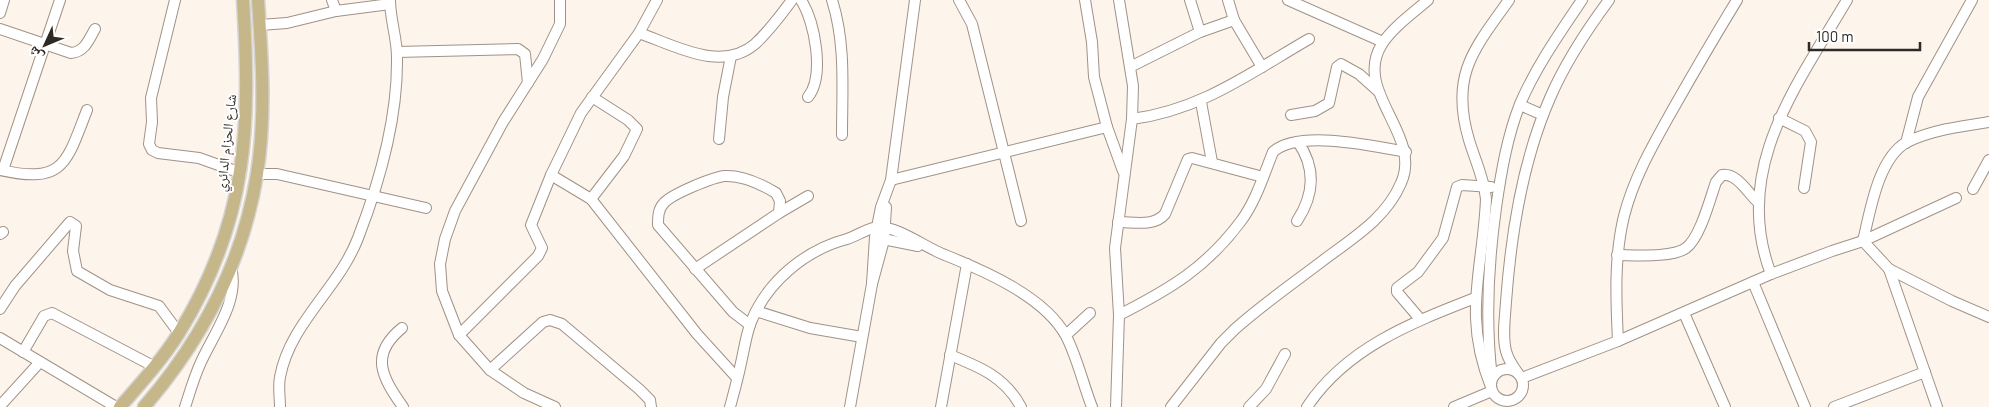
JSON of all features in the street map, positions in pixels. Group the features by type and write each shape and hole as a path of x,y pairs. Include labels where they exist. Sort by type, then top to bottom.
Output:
{"main road":[{"name":"شارع الحزام الدائري","path":"120,407 155,367 179,332 211,272 235,203 241,173 247,106 243,0"},
{"path":"144,407 188,351 212,309 231,267 248,216 257,174 263,83 258,0"}],"street":[{"path":"0,13 4,0"},
{"path":"60,0 1,170 33,176 48,173 59,166 71,150 87,110"},
{"path":"175,0 151,98 152,122 149,144 152,150 158,153 199,158 241,173"},
{"path":"332,0 336,11"},
{"path":"554,407 524,393 490,370 459,335 442,291 440,264 445,239 455,211 543,59 560,24 560,0"},
{"path":"459,335 538,256 542,248 531,225 551,174 581,113 639,33 657,0"},
{"path":"639,33 703,56 717,58 731,56 754,45 792,0"},
{"path":"801,0 812,27 816,50 817,80 808,97"},
{"path":"832,0 838,18 843,51 842,135"},
{"path":"850,407 872,284 878,233 891,180 915,0"},
{"path":"960,0 972,24 1021,221"},
{"path":"1085,0 1092,42 1094,77 1107,127 1123,173"},
{"path":"1116,407 1119,315 1115,248 1123,173 1132,119 1130,67 1119,0"},
{"path":"1190,0 1200,32"},
{"path":"1228,0 1234,20 1262,67"},
{"path":"1288,0 1383,42"},
{"path":"1171,407 1221,343 1234,330 1370,225 1383,212 1402,182 1406,152 1379,91 1374,64 1383,42 1428,0"},
{"path":"1500,407 1492,388 1477,337 1474,298 1486,210 1485,186 1468,138 1460,95 1472,54 1509,0"},
{"path":"1520,394 1510,401 1502,401 1492,388 1488,331 1488,284 1499,188 1504,161 1520,105 1541,62 1582,0"},
{"path":"1521,407 1520,394 1523,386 1519,375 1509,359 1504,342 1507,286 1520,197 1531,152 1543,115 1569,60 1608,0"},
{"path":"1618,342 1616,306 1618,255 1624,217 1637,176 1710,43 1737,0"},
{"path":"1771,274 1762,242 1759,203 1768,146 1779,118 1798,80 1847,0"},
{"path":"1906,143 1918,97 1972,0"},
{"path":"260,25 287,23 336,11 390,2 397,52 396,102 372,195 358,239 342,271 294,338 287,353 280,378 280,407"},
{"path":"1130,67 1200,32 1234,20"},
{"path":"0,29 71,53 78,53 86,44 95,28"},
{"path":"1132,119 1159,116 1201,102 1309,39"},
{"path":"397,52 518,48 525,54 528,83"},
{"path":"719,138 723,97 731,56"},
{"path":"1291,115 1315,111 1329,103 1337,67 1341,64 1359,74 1379,91"},
{"path":"591,199 624,156 637,129 628,120 592,97"},
{"path":"1201,102 1212,162"},
{"path":"1520,105 1543,115"},
{"path":"1779,118 1805,131 1812,142 1804,188"},
{"path":"1863,242 1880,178 1890,159 1906,143 1932,133 1989,122"},
{"path":"891,180 1107,127"},
{"path":"1119,315 1177,284 1208,258 1242,220 1273,152 1286,143 1312,140 1406,152"},
{"path":"1297,221 1305,208 1312,185 1309,164 1298,142"},
{"path":"1118,222 1150,223 1159,220 1164,214 1188,160 1192,158 1263,177"},
{"path":"1973,189 1989,160"},
{"path":"257,174 277,174 426,208"},
{"path":"551,174 591,199 697,334 737,378"},
{"path":"1618,255 1665,254 1685,249 1694,239 1716,182 1722,175 1731,175 1759,203"},
{"path":"750,324 733,312 658,225 658,213 664,202 709,179 726,176 745,179 776,193 780,201 779,214"},
{"path":"1420,319 1397,292 1397,288 1418,272 1443,238 1457,188 1462,185 1499,188"},
{"path":"696,270 808,196"},
{"path":"1454,407 1492,388 1497,372 1505,368 1519,375 1618,342 1771,274 1832,251 1863,242 1956,198"},
{"path":"0,309 15,286 70,222 76,226 73,251 77,272 110,290 158,306 179,332"},
{"path":"730,407 750,324 764,297 786,273 814,251 832,242 878,233 929,248 967,264 1020,291 1041,306 1066,335 1092,407"},
{"path":"1863,242 1889,269 1952,301 1989,317"},
{"path":"941,407 967,264"},
{"path":"185,407 200,364 229,305 234,278 231,267"},
{"path":"1889,269 1937,407"},
{"path":"1753,282 1805,407"},
{"path":"1307,407 1319,389 1350,359 1420,319 1474,298"},
{"path":"756,311 810,328 862,337"},
{"path":"23,352 44,316 52,313 155,367"},
{"path":"1066,335 1090,313"},
{"path":"1684,313 1724,407"},
{"path":"490,370 543,322 550,320 562,324 633,383 650,400 651,407"},
{"path":"402,328 384,346 380,361 403,407"},
{"path":"0,338 116,407"},
{"path":"1249,407 1266,389 1285,354"},
{"path":"950,355 997,376 1011,390 1021,407"},
{"path":"0,406 40,362"},
{"path":"1834,407 1925,372"}]}
